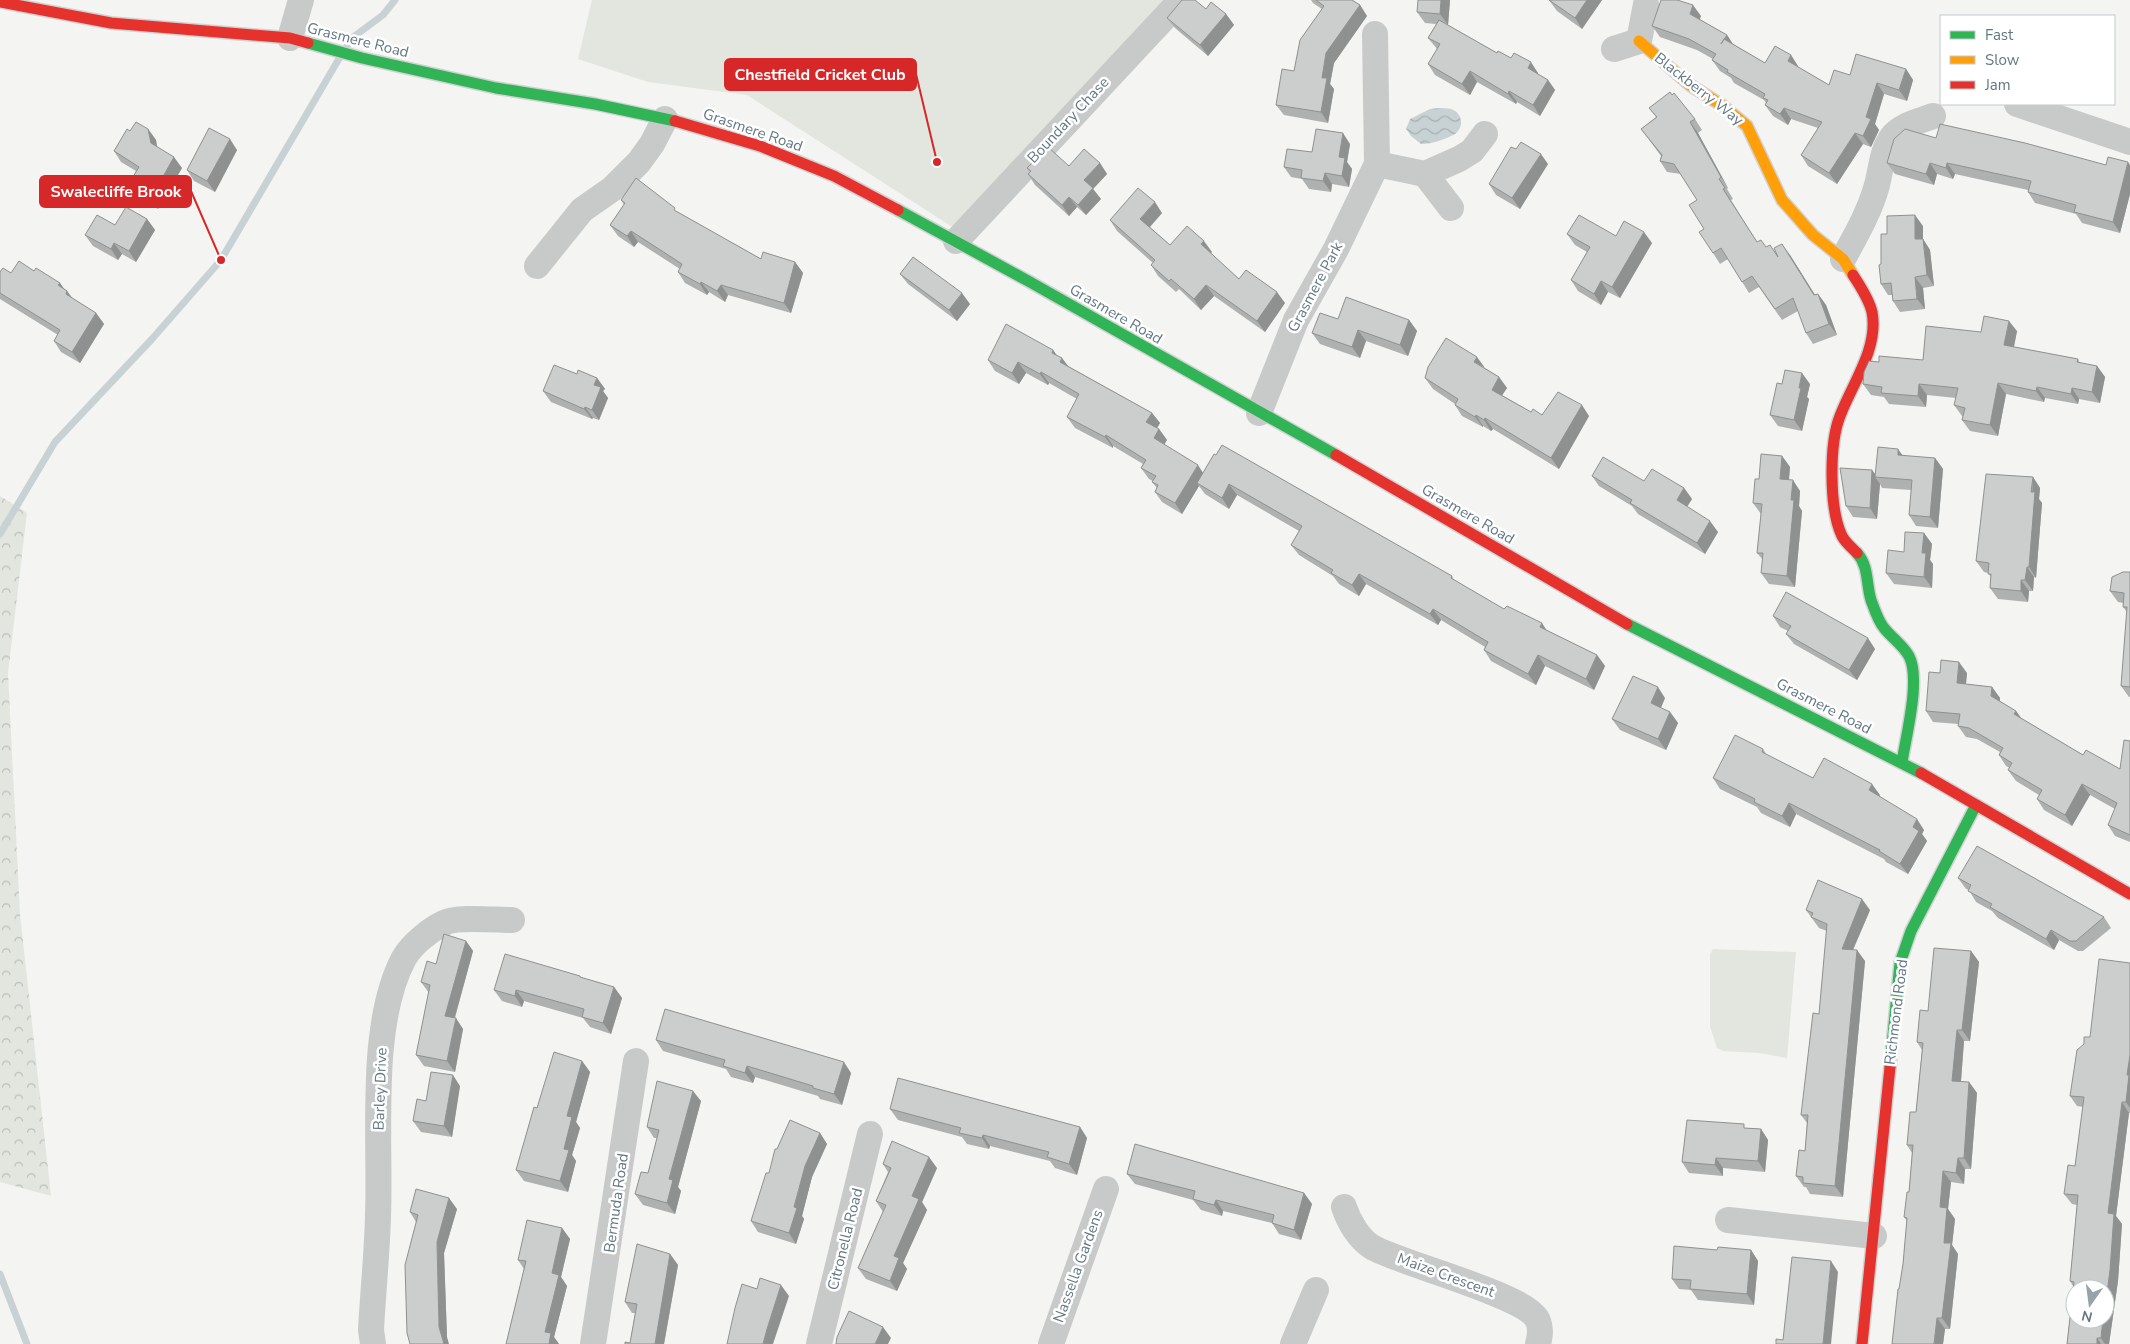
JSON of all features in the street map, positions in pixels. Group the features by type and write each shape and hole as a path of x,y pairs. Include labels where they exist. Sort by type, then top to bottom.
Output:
{"street":[{"path":"290,38 301,0"},
{"name":"Boundary Chase","path":"956,240 1181,0"},
{"name":"Grasmere Road","path":"0,2 111,23 290,38 362,58 496,88 665,119 760,146 825,172 956,240 1473,533 1638,630 1902,762 2130,894"},
{"name":"Blackberry Way","path":"1646,4 1626,45 1724,106 1747,126 1782,200 1814,235 1843,259 1865,295 1872,312 1872,339 1839,418 1831,470 1834,504 1842,537 1862,558 1866,569 1871,599 1883,626 1900,643 1910,658 1914,688 1902,762"},
{"name":"Grasmere Park","path":"1259,413 1296,320 1336,249 1376,164 1375,34"},
{"path":"2021,105 2130,142"},
{"path":"1843,259 1861,228 1877,186 1884,155 1892,137 1906,126 1933,116"},
{"path":"537,266 582,210 612,189 639,162 652,144 665,119"},
{"path":"1376,164 1425,174 1472,151 1485,134"},
{"path":"1425,174 1451,208"},
{"name":"Richmond Road","path":"1862,1344 1900,963 1910,931 1976,805"},
{"name":"Barley Drive","path":"372,1344 370,1330 378,1217 380,1051 392,989 405,957 426,935 446,922 469,919 512,920"},
{"name":"Bermuda Road","path":"593,1344 636,1061"},
{"name":"Citronella Road","path":"819,1344 870,1134"},
{"name":"Nassella Gardens","path":"1050,1344 1106,1189"},
{"name":"Maize Crescent","path":"1344,1207 1348,1219 1371,1247 1425,1269 1500,1295 1526,1308 1538,1320 1540,1334 1538,1344"},
{"path":"1728,1220 1874,1236"},
{"path":"1293,1344 1316,1290"}],"green space":[{"path":"592,0 1181,0 957,230 747,95 648,82 578,59"},
{"path":"0,496 27,513 8,673 20,914 51,1196 0,1182"},
{"path":"1713,949 1796,952 1787,1058 1759,1053 1723,1051 1717,1048 1710,1026 1710,954"}],"water":[{"path":"1430,109 1451,109 1458,113 1461,120 1460,128 1455,134 1447,138 1421,144 1406,129 1410,119"}],"building":[{"path":"1182,0 1195,0 1206,9 1211,2 1226,14 1200,45 1167,18"},
{"path":"1316,0 1352,0 1360,5 1326,53 1322,78 1327,78 1321,112 1276,105 1282,69 1294,71 1300,40 1324,6"},
{"path":"1418,0 1441,0 1440,14 1417,12"},
{"path":"1549,0 1587,0 1575,18"},
{"path":"1661,0 1677,0 1693,5 1690,14 1727,35 1724,39 1765,63 1775,46 1791,55 1788,61 1829,85 1834,70 1850,75 1856,54 1906,69 1899,90 1877,83 1866,117 1871,119 1863,136 1855,133 1829,173 1801,155 1822,122 1784,108 1780,114 1765,105 1768,100 1763,98 1765,94 1727,72 1728,70 1712,60 1716,54 1689,39 1652,26"},
{"path":"1439,20 1497,53 1498,51 1511,58 1514,53 1531,62 1528,68 1548,80 1533,105 1509,91 1508,94 1470,71 1462,84 1428,64 1440,44 1428,38"},
{"path":"1670,92 1672,95 1674,93 1695,119 1690,122 1721,177 1719,179 1725,188 1723,189 1757,242 1761,240 1766,247 1770,245 1778,257 1774,248 1782,244 1814,295 1818,294 1829,324 1806,333 1793,298 1775,309 1752,276 1742,282 1721,248 1713,253 1699,232 1704,229 1689,205 1697,200 1674,164 1660,161 1662,155 1641,129 1657,117 1649,108"},
{"path":"136,122 148,129 151,143 174,157 151,198 128,185 139,167 114,151 127,129 130,131"},
{"path":"1940,124 2025,143 2106,165 2108,157 2128,162 2113,222 2074,212 2076,205 2028,192 2031,181 1947,163 1946,168 1930,163 1926,174 1887,163 1894,139 1905,129 1936,138"},
{"path":"209,128 230,139 207,181 187,170"},
{"path":"1316,129 1343,133 1339,157 1345,158 1342,176 1325,173 1323,181 1301,178 1302,170 1284,167 1287,149 1312,152"},
{"path":"1521,142 1541,154 1512,198 1489,184 1511,147 1516,149"},
{"path":"1048,147 1069,166 1084,149 1100,163 1084,180 1093,188 1078,205 1069,197 1062,205 1028,174 1031,171 1027,168"},
{"path":"636,178 675,208 674,210 761,259 763,252 795,262 784,303 721,285 717,291 701,282 700,284 678,272 682,264 631,231 627,236 610,225 625,203 621,200"},
{"path":"1138,188 1155,202 1140,219 1170,245 1187,226 1204,241 1201,244 1239,279 1246,270 1277,292 1257,321 1206,285 1194,299 1151,265 1155,260 1110,220"},
{"path":"126,207 147,219 129,251 114,243 111,249 85,235 97,215 115,225"},
{"path":"1579,215 1616,236 1624,221 1644,232 1612,287 1601,281 1594,294 1571,280 1590,247 1567,234"},
{"path":"1915,215 1915,239 1923,239 1927,275 1915,277 1917,299 1893,301 1891,283 1881,284 1879,265 1881,264 1881,234 1887,234 1887,216"},
{"path":"913,257 962,293 949,310 900,274"},
{"path":"19,261 34,271 36,268 60,283 58,285 67,291 66,294 96,313 72,352 54,341 60,330 0,293 0,272 3,268 11,273"},
{"path":"1346,297 1409,320 1400,345 1358,330 1352,347 1312,333 1320,313 1338,319"},
{"path":"1984,316 2009,321 2004,345 2078,359 2077,362 2097,366 2092,392 2072,388 2071,394 2037,387 2036,391 1998,383 1990,425 1962,420 1965,408 1954,405 1958,388 1919,384 1918,396 1881,393 1882,387 1863,384 1864,372 1869,361 1879,362 1879,356 1923,360 1926,326 1981,332"},
{"path":"1006,324 1053,350 1052,353 1062,358 1060,362 1152,413 1146,422 1159,429 1154,438 1198,465 1175,503 1155,492 1158,485 1152,482 1156,476 1141,468 1146,460 1106,435 1105,437 1067,417 1079,394 1041,372 1040,374 1018,362 1012,373 988,360"},
{"path":"1446,338 1477,357 1474,362 1499,377 1492,390 1531,412 1533,409 1542,415 1558,392 1582,405 1551,458 1485,418 1484,420 1476,415 1475,417 1455,405 1458,399 1425,378 1428,367"},
{"path":"554,365 577,374 578,370 597,378 594,385 601,387 592,410 585,407 584,409 543,391"},
{"path":"1785,370 1802,373 1799,388 1801,388 1794,420 1770,415 1777,383 1782,384"},
{"path":"1222,445 1452,576 1451,578 1504,609 1507,606 1542,623 1540,627 1597,655 1586,679 1538,655 1528,674 1484,650 1488,642 1433,609 1430,614 1359,574 1352,585 1331,573 1333,570 1291,545 1302,526 1229,484 1222,498 1197,483 1214,454 1216,455"},
{"path":"1878,447 1898,449 1898,455 1935,458 1930,517 1909,515 1912,480 1875,477"},
{"path":"1761,454 1782,456 1780,479 1793,480 1791,500 1794,500 1787,576 1761,573 1763,553 1757,553 1762,504 1753,503 1755,479 1759,479"},
{"path":"1603,457 1644,481 1652,469 1684,488 1677,500 1710,521 1697,543 1630,503 1632,500 1592,476"},
{"path":"1840,468 1872,470 1870,508 1846,506"},
{"path":"1986,474 2033,477 2031,492 2035,492 2029,567 2027,567 2025,580 2021,580 2021,591 1990,588 1991,574 1988,574 1989,563 1976,561"},
{"path":"1905,532 1924,533 1922,553 1926,553 1924,577 1886,573 1888,550 1904,552"},
{"path":"2123,572 2130,572 2130,687 2121,686 2127,607 2123,607 2124,593 2110,591 2112,577"},
{"path":"1786,592 1868,638 1849,670 1786,634 1791,626 1773,616"},
{"path":"1941,660 1959,662 1957,683 1992,687 1991,696 2016,711 2014,714 2083,755 2086,750 2120,769 2124,740 2130,741 2130,835 2108,825 2117,803 2082,784 2065,815 2037,799 2042,790 2008,770 2012,763 1999,755 2003,748 1969,728 1958,726 1960,714 1926,711 1929,672 1940,673"},
{"path":"1633,676 1658,687 1651,703 1670,712 1658,739 1612,719"},
{"path":"1735,735 1763,749 1762,752 1813,778 1824,758 1872,784 1869,790 1917,819 1913,827 1919,831 1900,864 1880,850 1789,803 1782,816 1754,802 1755,799 1713,778"},
{"path":"1977,846 2104,917 2076,941 2070,941 2051,930 2046,939 1990,907 1992,904 1968,891 1971,885 1958,878"},
{"path":"1818,880 1862,899 1842,949 1857,950 1835,1186 1803,1183 1803,1177 1796,1176 1799,1150 1805,1151 1808,1115 1801,1115 1813,1013 1819,1014 1827,924 1811,917 1813,913 1806,910"},
{"path":"444,934 466,941 445,1016 456,1018 447,1061 416,1055 430,985 421,982 427,961 436,964"},
{"path":"1934,948 1971,951 1962,1030 1957,1030 1952,1081 1969,1082 1964,1158 1958,1158 1956,1173 1943,1171 1940,1207 1947,1208 1944,1243 1951,1243 1942,1318 1937,1318 1934,1344 1892,1344 1898,1289 1903,1264 1907,1218 1904,1217 1907,1192 1909,1192 1913,1145 1907,1145 1910,1112 1916,1112 1923,1043 1917,1042 1920,1010 1928,1011"},
{"path":"505,954 614,987 603,1023 582,1017 584,1009 516,990 515,996 494,990"},
{"path":"2099,959 2130,963 2130,1055 2127,1075 2129,1075 2126,1102 2122,1102 2108,1213 2114,1214 2109,1279 2070,1279 2078,1195 2064,1194 2068,1165 2075,1166 2084,1097 2070,1096 2077,1050 2084,1044 2084,1037 2090,1037"},
{"path":"665,1009 844,1062 834,1094 747,1066 745,1073 723,1066 725,1060 656,1040"},
{"path":"554,1052 582,1061 567,1116 572,1117 564,1149 569,1150 560,1181 516,1170 534,1107 537,1108"},
{"path":"431,1072 453,1075 444,1126 413,1121 417,1099 426,1101"},
{"path":"898,1078 1080,1127 1069,1164 1047,1157 1049,1152 983,1135 982,1138 959,1133 961,1128 890,1109"},
{"path":"657,1081 693,1091 669,1179 673,1180 667,1203 635,1194 641,1172 648,1173 659,1130 647,1127"},
{"path":"790,1120 820,1133 805,1166 794,1207 797,1208 789,1233 751,1221 766,1173 769,1173 775,1149 777,1149"},
{"path":"1687,1120 1744,1124 1744,1128 1761,1129 1758,1161 1716,1158 1715,1165 1682,1162"},
{"path":"892,1141 929,1157 912,1196 919,1199 894,1256 899,1258 890,1281 858,1268 886,1205 876,1201 891,1168 883,1164"},
{"path":"1135,1144 1304,1193 1294,1230 1272,1223 1274,1215 1216,1200 1214,1205 1193,1199 1195,1191 1127,1174"},
{"path":"416,1189 449,1198 437,1242 439,1327 444,1344 410,1344 407,1333 405,1265 418,1215 410,1212"},
{"path":"527,1220 562,1228 552,1273 559,1275 545,1332 551,1333 549,1344 506,1344 526,1261 518,1260"},
{"path":"637,1244 670,1254 655,1344 625,1344 625,1342 630,1343 637,1304 625,1302"},
{"path":"1674,1246 1717,1250 1718,1247 1751,1250 1747,1294 1690,1289 1691,1280 1672,1279"},
{"path":"1792,1257 1831,1261 1823,1344 1776,1344 1776,1339 1783,1340"},
{"path":"760,1278 781,1285 763,1344 727,1344 742,1284 757,1289"},
{"path":"849,1311 883,1327 875,1344 836,1344 837,1337"},
{"path":"2069,1329 2102,1329 2101,1338 2097,1338 2097,1344 2067,1344"}],"waterway":[{"path":"346,48 352,38 383,15 395,0"},
{"path":"0,534 55,442 152,339 221,260 340,57"},
{"path":"0,1274 27,1344"}],"traffic: fast":[{"path":"308,43 362,58 496,88 595,104 675,121"},
{"path":"898,210 1030,282 1336,455"},
{"path":"1857,553 1864,564 1869,594 1878,618 1884,628 1909,656 1912,666 1914,679 1912,708 1902,762"},
{"path":"1627,624 1921,773"},
{"path":"1890,1067 1900,963 1911,931 1976,805"}],"traffic: slow":[{"path":"1639,41 1690,85 1723,106 1747,126 1782,200 1813,235 1843,259 1853,275"}],"traffic: jam":[{"path":"0,2 111,23 290,38 308,43"},
{"path":"675,121 760,146 834,176 898,210"},
{"path":"1853,275 1869,302 1872,312 1872,339 1863,366 1836,428 1832,476 1838,524 1843,538 1857,553"},
{"path":"1336,455 1627,624"},
{"path":"1921,773 2130,894"},
{"path":"1862,1344 1890,1067"}],"place":[{"name":"Chestfield Cricket Club","path":"937,162"},
{"name":"Swalecliffe Brook","path":"221,260"}]}
